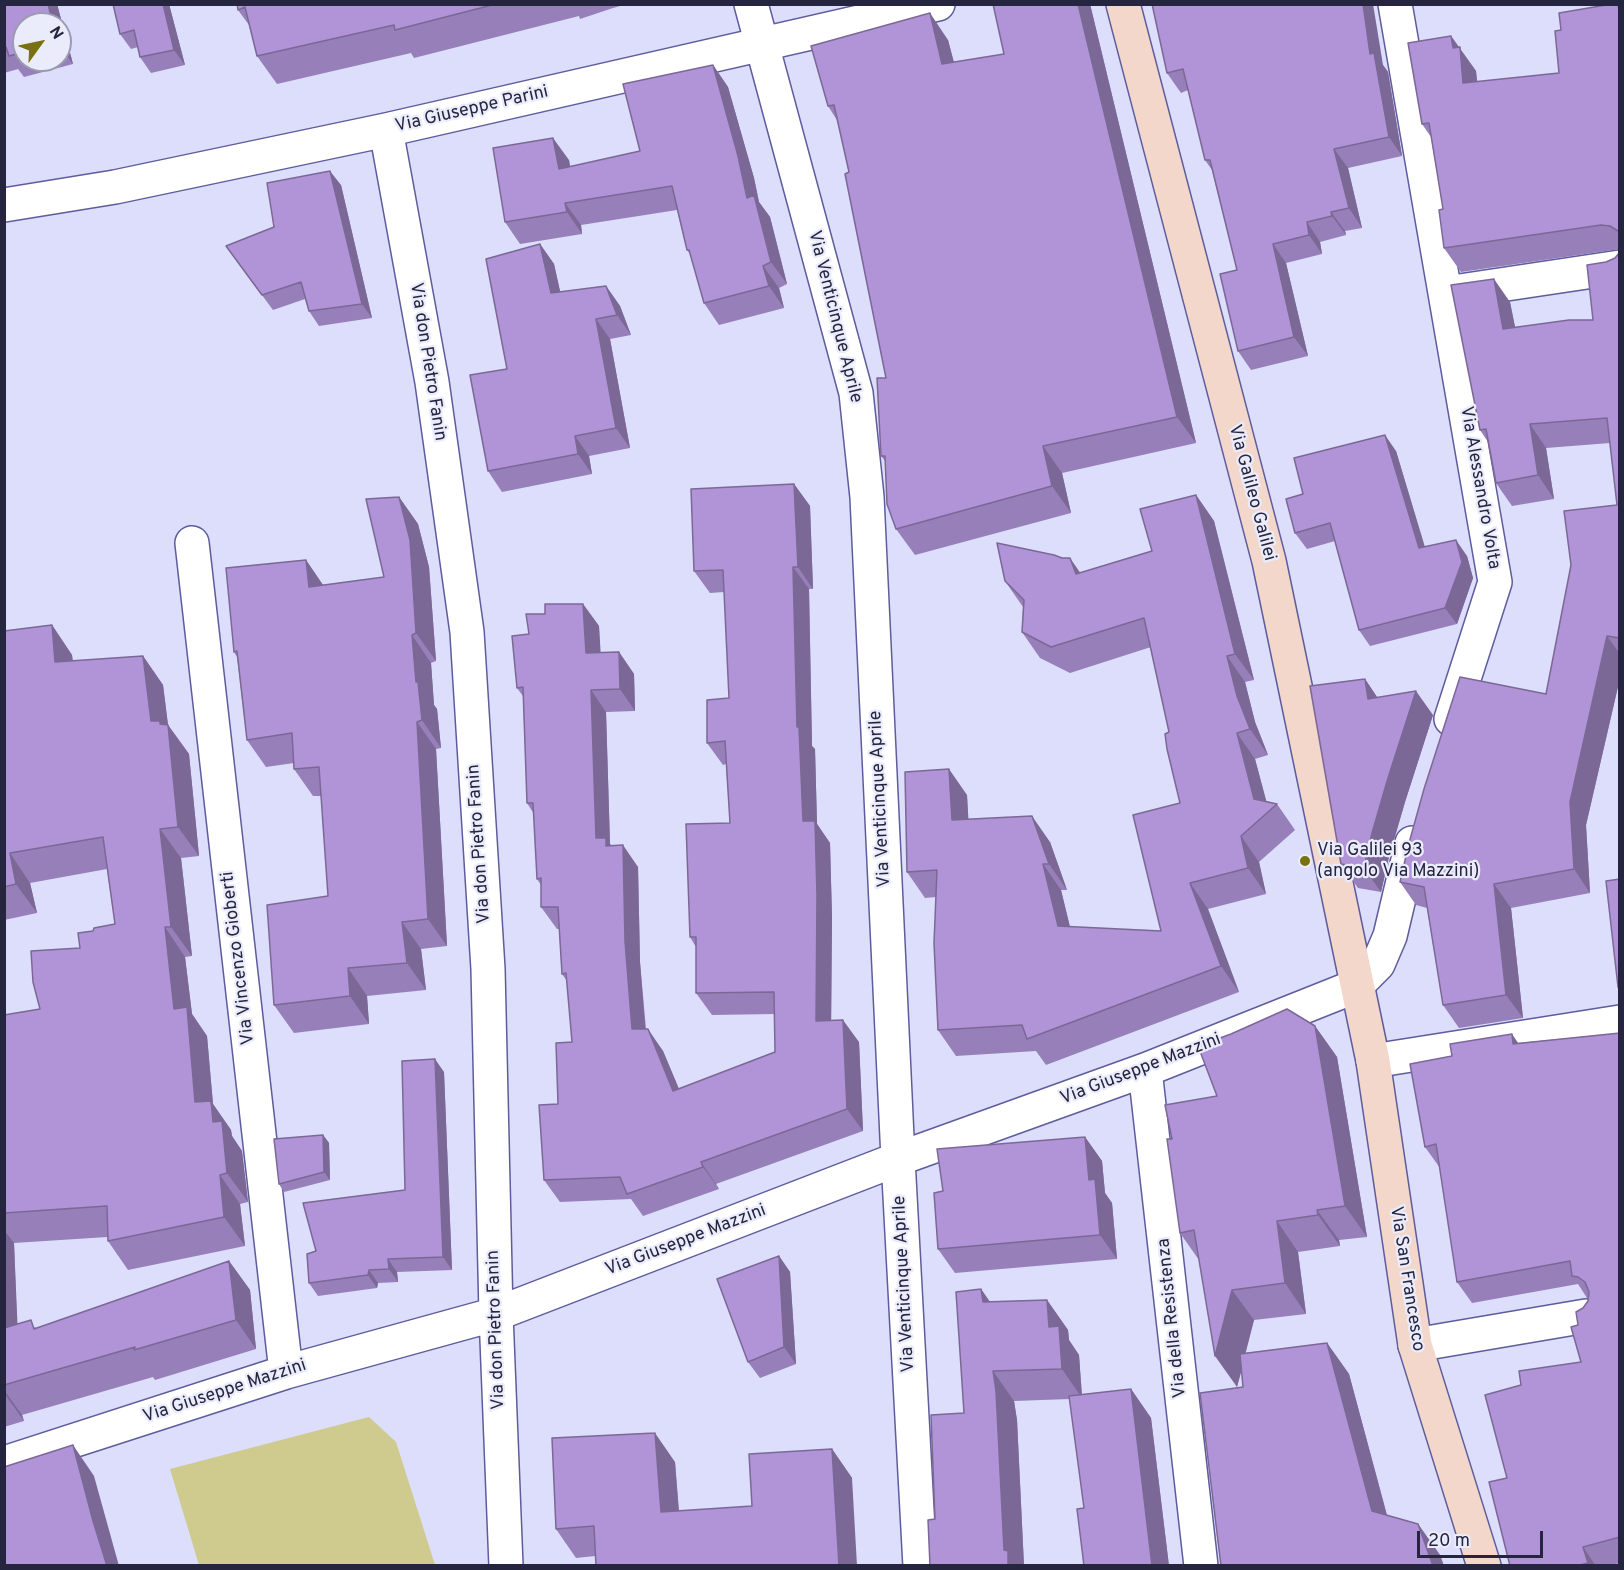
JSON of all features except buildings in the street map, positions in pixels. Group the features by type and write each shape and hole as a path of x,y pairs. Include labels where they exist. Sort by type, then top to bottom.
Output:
{"street":[{"name":"Via Venticinque Aprile","path":"751,4 856,393 867,497 898,1159 920,1566"},
{"name":"Via Giuseppe Parini","path":"4,205 116,186 386,130 938,4"},
{"name":"Via Galileo Galilei","path":"1123,4 1269,561 1356,986"},
{"name":"Via Alessandro Volta","path":"1395,4 1496,582 1441,751"},
{"name":"Via don Pietro Fanin","path":"386,130 432,382 467,632 488,969 496,1314 506,1566"},
{"path":"1446,293 1620,267"},
{"name":"Via Vincenzo Gioberti","path":"192,543 286,1372"},
{"path":"1356,986 1378,964 1390,936 1420,818"},
{"name":"Via San Francesco","path":"1356,986 1373,1061 1415,1345 1484,1566"},
{"name":"Via Giuseppe Mazzini","path":"4,1463 286,1372 496,1314 898,1159 1145,1070 1356,986"},
{"path":"1373,1061 1620,1022"},
{"name":"Via della Resistenza","path":"1145,1070 1202,1566"},
{"path":"1415,1345 1586,1316"}],"shaded area":[{"path":"369,1417 396,1442 435,1565 199,1565 170,1469"}],"place":[{"name":"Via Galilei 93 (angolo Via Mazzini)","path":"1305,861"}]}
